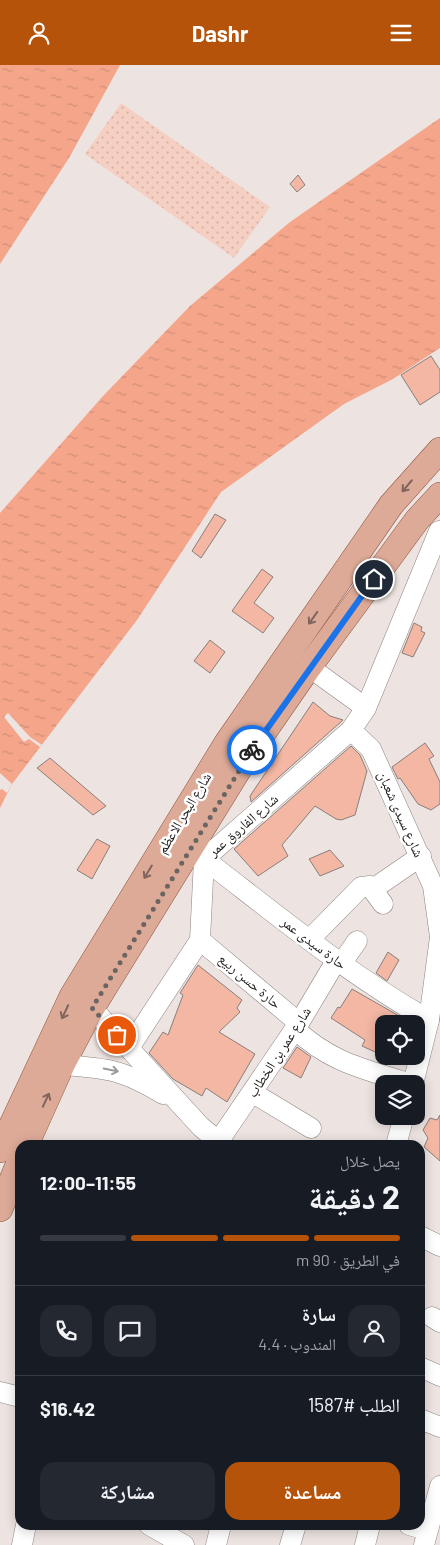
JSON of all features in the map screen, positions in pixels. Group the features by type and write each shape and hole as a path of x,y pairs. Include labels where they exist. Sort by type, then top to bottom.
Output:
{"main road":[{"name":"شارع البحر الاعظم","path":"0,1150 72,996 226,744 391,505 440,450"},
{"name":"شارع البحر الاعظم","path":"28,1140 62,1065 92,1008 241,766 309,667 416,519 440,495"},
{"path":"8,1202 15,1177"}],"street":[{"path":"309,667 366,708 440,531 416,519"},
{"name":"شارع الفاروق عمر","path":"200,940 204,859 351,730 366,708"},
{"name":"شارع سيدى شعبان","path":"351,730 372,749 421,856 436,883 440,937 429,1020 432,1051 417,1075"},
{"path":"309,940 361,887 365,885 378,897 421,856"},
{"name":"حارة سيدى عمر","path":"204,859 338,963 384,994 429,1020"},
{"path":"129,1048 200,940"},
{"name":"حارة حسن ربيع","path":"200,940 297,1026 310,1043 339,1060 385,1075"},
{"name":"شارع عمر بن الخطاب","path":"223,1140 338,963 356,941"},
{"path":"92,1008 181,1105 218,1140"},
{"path":"62,1065 107,1068 126,1073 181,1105"},
{"path":"252,1093 311,1128"},
{"path":"397,1140 402,1125"},
{"path":"425,1238 440,1246"},
{"path":"425,1369 440,1376"},
{"path":"0,1392 15,1396"},
{"path":"425,1421 440,1427"},
{"path":"425,1524 438,1499"},
{"path":"22,1545 25,1530"},
{"path":"153,1530 164,1540 184,1545"},
{"path":"216,1545 220,1530"},
{"path":"290,1545 294,1530"},
{"path":"365,1545 369,1530"}],"shaded area":[{"path":"121,103 270,207 234,258 85,154"}],"water":[{"path":"0,65 120,65 69,158 0,264"},
{"path":"440,118 440,348 393,379 344,404 221,492 137,620 12,784 0,808 0,513 103,396 190,306 290,222"}],"pier":[{"path":"8,713 30,737 42,745 40,747 29,739 24,742 4,717"},
{"path":"0,773 12,784 7,793 2,789 0,790"}],"building":[{"path":"298,175 305,185 297,192 290,184"},
{"path":"431,356 440,370 440,392 420,405 401,375"},
{"path":"215,514 226,520 201,558 192,551"},
{"path":"262,569 273,577 254,603 274,618 263,633 232,611"},
{"path":"414,623 422,627 421,631 425,633 413,657 402,653"},
{"path":"210,640 225,652 210,673 194,661"},
{"path":"313,702 330,716 343,720 251,802 250,796"},
{"path":"425,743 434,756 429,759 440,782 440,804 431,810 418,804 400,778 398,779 392,767"},
{"path":"351,746 360,755 367,771 355,815 341,820 336,819 315,806 282,845 288,856 258,876 234,849"},
{"path":"50,758 106,806 93,815 37,768"},
{"path":"97,839 110,846 92,879 77,870"},
{"path":"330,850 344,866 320,876 309,859"},
{"path":"388,952 399,960 387,981 376,973"},
{"path":"198,965 242,1000 237,1008 240,1012 219,1032 255,1054 227,1102 206,1088 202,1096 173,1079 149,1053 163,1032 168,1035 183,995 180,993"},
{"path":"352,989 398,1015 375,1015 375,1052 362,1046 365,1040 331,1018 338,1007 340,1008"},
{"path":"297,1047 311,1057 301,1078 283,1068"},
{"path":"440,1115 440,1161 425,1148 428,1138 423,1130 430,1118 437,1120"}],"way so far":[{"path":"117,1035 92,1008 252,750"}],"route":[{"path":"252,750 309,667 374,579"}]}
